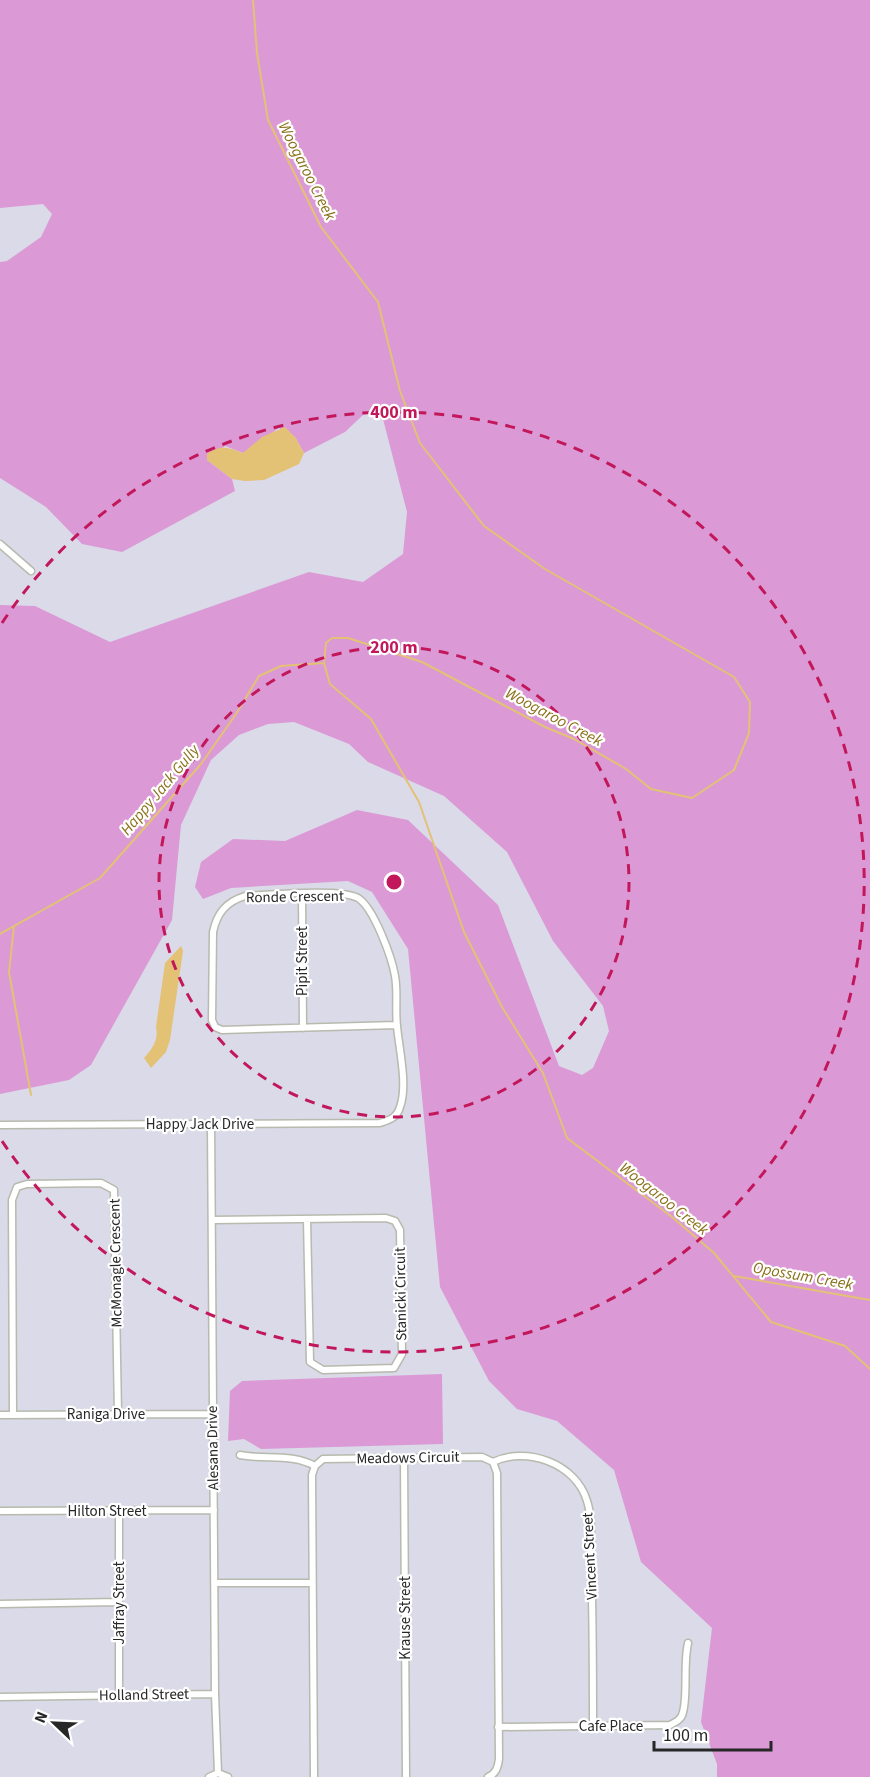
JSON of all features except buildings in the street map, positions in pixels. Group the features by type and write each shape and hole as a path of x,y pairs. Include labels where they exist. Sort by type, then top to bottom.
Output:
{"street":[{"path":"0,544 31,571"},
{"name":"Ronde Crescent","path":"397,1025 222,1030 215,1027 212,1020 213,932 222,909 233,900 245,896 340,893 358,899 365,905 375,921 395,975 402,1088 400,1108 397,1114"},
{"name":"Pipit Street","path":"302,895 303,1028"},
{"name":"Happy Jack Drive","path":"0,1125 380,1123 391,1120 397,1114"},
{"name":"Alesana Drive","path":"211,1123 215,1694 218,1773"},
{"name":"McMonagle Crescent","path":"13,1415 12,1200 17,1187 27,1184 101,1183 114,1190 118,1414"},
{"name":"Stanicki Circuit","path":"212,1220 386,1218 399,1225 402,1354 394,1368 323,1370 310,1362 307,1219"},
{"name":"Raniga Drive","path":"0,1415 213,1414"},
{"path":"240,1455 298,1458 315,1466 312,1475 314,1777"},
{"name":"Meadows Circuit","path":"315,1466 323,1458 482,1457 493,1462"},
{"name":"Vincent Street","path":"493,1462 503,1457 548,1460 566,1469 587,1500 592,1595 593,1726"},
{"name":"Krause Street","path":"404,1458 406,1777"},
{"path":"488,1777 498,1768 497,1473 493,1462"},
{"name":"Jaffray Street","path":"119,1510 119,1695"},
{"name":"Hilton Street","path":"0,1511 214,1510"},
{"path":"215,1583 312,1583"},
{"path":"0,1604 119,1602"},
{"name":"Cafe Place","path":"498,1727 670,1725 678,1722 683,1713 684,1663 687,1643"},
{"name":"Holland Street","path":"0,1697 215,1694"},
{"path":"209,1777 218,1773 228,1777"}],"shaded area":[{"path":"0,0 870,0 870,1777 717,1777 717,1764 701,1722 712,1628 641,1562 614,1470 557,1421 517,1409 489,1381 440,1287 408,949 372,892 348,881 231,888 203,899 195,887 201,862 233,839 285,841 357,810 408,820 498,905 559,1066 582,1075 593,1068 609,1031 603,1006 553,941 507,852 444,796 368,762 349,744 294,722 268,724 239,735 211,760 181,825 172,920 91,1065 69,1080 0,1094 0,605 35,606 110,642 309,572 363,582 403,554 407,512 383,419 375,411 363,415 345,432 304,453 295,437 279,428 243,453 225,446 207,460 232,479 235,491 122,552 82,544 46,507 0,478 0,262 7,261 41,237 52,214 43,204 0,208"},
{"path":"285,427 295,437 304,453 299,464 264,480 232,479 207,460 207,454 221,448 243,453 262,437"},
{"path":"181,946 183,951 170,1040 166,1052 151,1068 144,1058 156,1040 165,963"},
{"path":"442,1374 443,1444 261,1449 244,1439 228,1441 230,1391 242,1381"}],"waterway":[{"name":"Woogaroo Creek","path":"253,0 257,53 268,120 321,227 378,302 400,391 420,443 484,526 545,569 734,677 750,702 749,733 734,770 692,798 651,789 626,769 574,739 545,727 422,662 348,638 332,638 326,643 324,663 330,684 371,719 419,802 464,932 502,1007 543,1073 567,1138 672,1217 714,1253 771,1322 845,1346 870,1369"},
{"name":"Happy Jack Gully","path":"0,934 100,878 201,764 259,676 281,666 324,663"},
{"path":"14,926 9,972 31,1095"},
{"name":"Opossum Creek","path":"734,1276 870,1300"}]}
